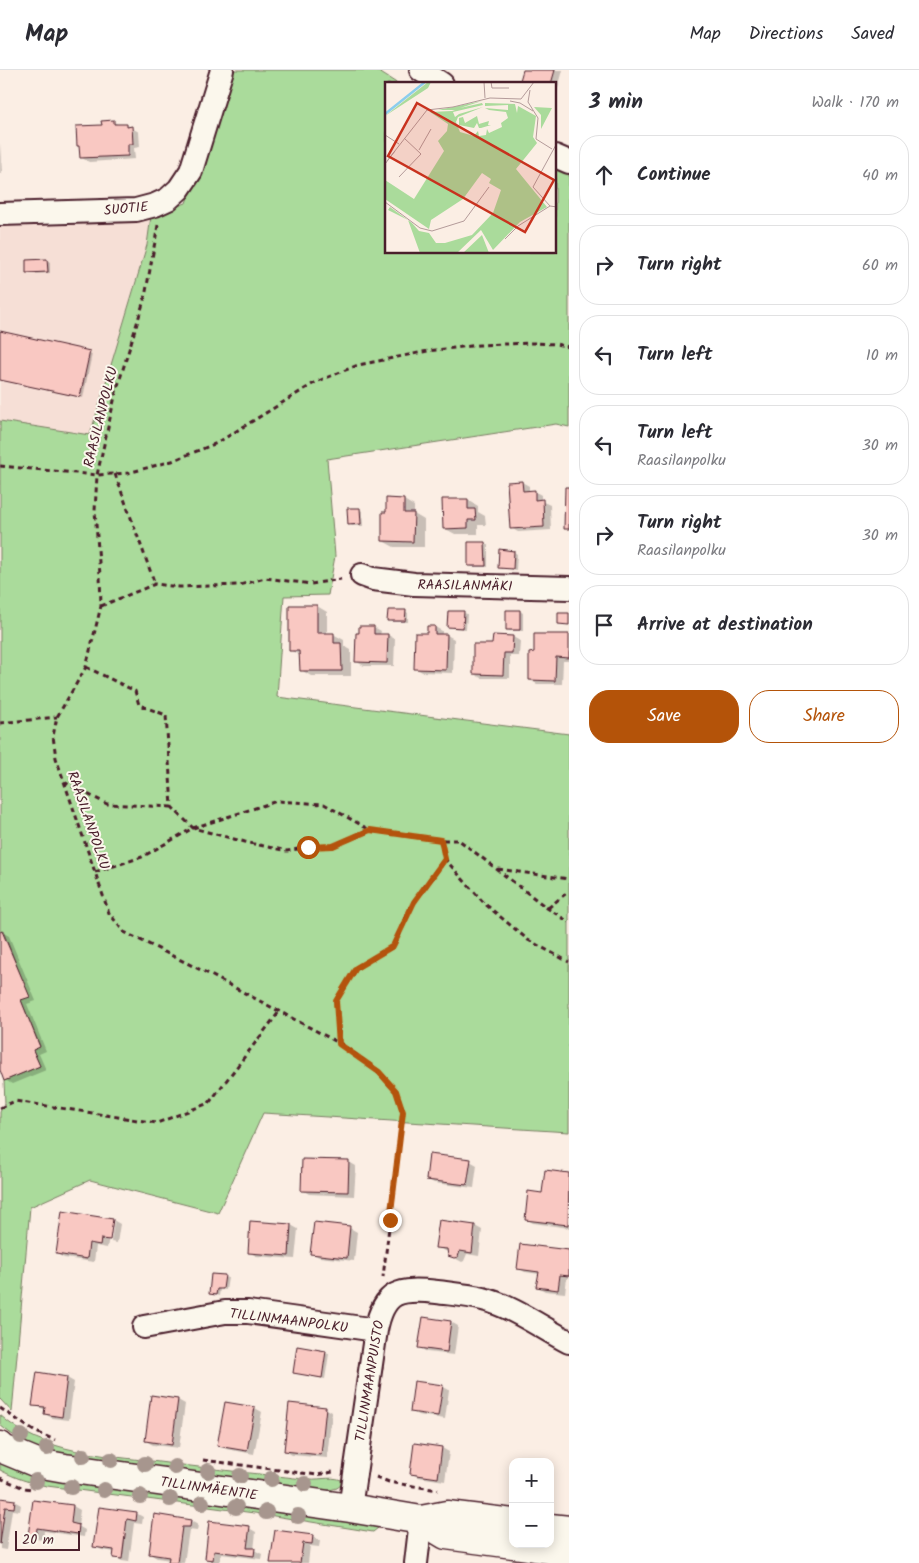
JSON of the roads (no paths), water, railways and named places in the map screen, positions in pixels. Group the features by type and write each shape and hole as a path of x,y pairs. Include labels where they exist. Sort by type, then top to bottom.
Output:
{"street":[{"name":"SUOTIE","path":"0,214 136,210 168,199 179,189 190,171 222,70"},
{"path":"421,70 439,82"},
{"path":"556,156 569,162"},
{"name":"RAASILANMÄKI","path":"362,575 373,579 414,584 569,588"},
{"name":"TILLINMAANPUISTO","path":"350,1508 376,1330 380,1314 388,1300 402,1291 415,1290 483,1298 501,1305 569,1342"},
{"name":"TILLINMAANPOLKU","path":"144,1327 225,1312 248,1312 376,1330"},
{"name":"TILLINMÄENTIE","path":"0,1446 37,1463 421,1520 447,1515 509,1523"},
{"path":"416,1563 421,1520"},
{"name":"TILLINMÄENTIE","path":"421,1520 446,1535 509,1543"},
{"path":"554,1528 569,1530"},
{"name":"TILLINMÄENTIE","path":"541,1548 569,1552"}]}
